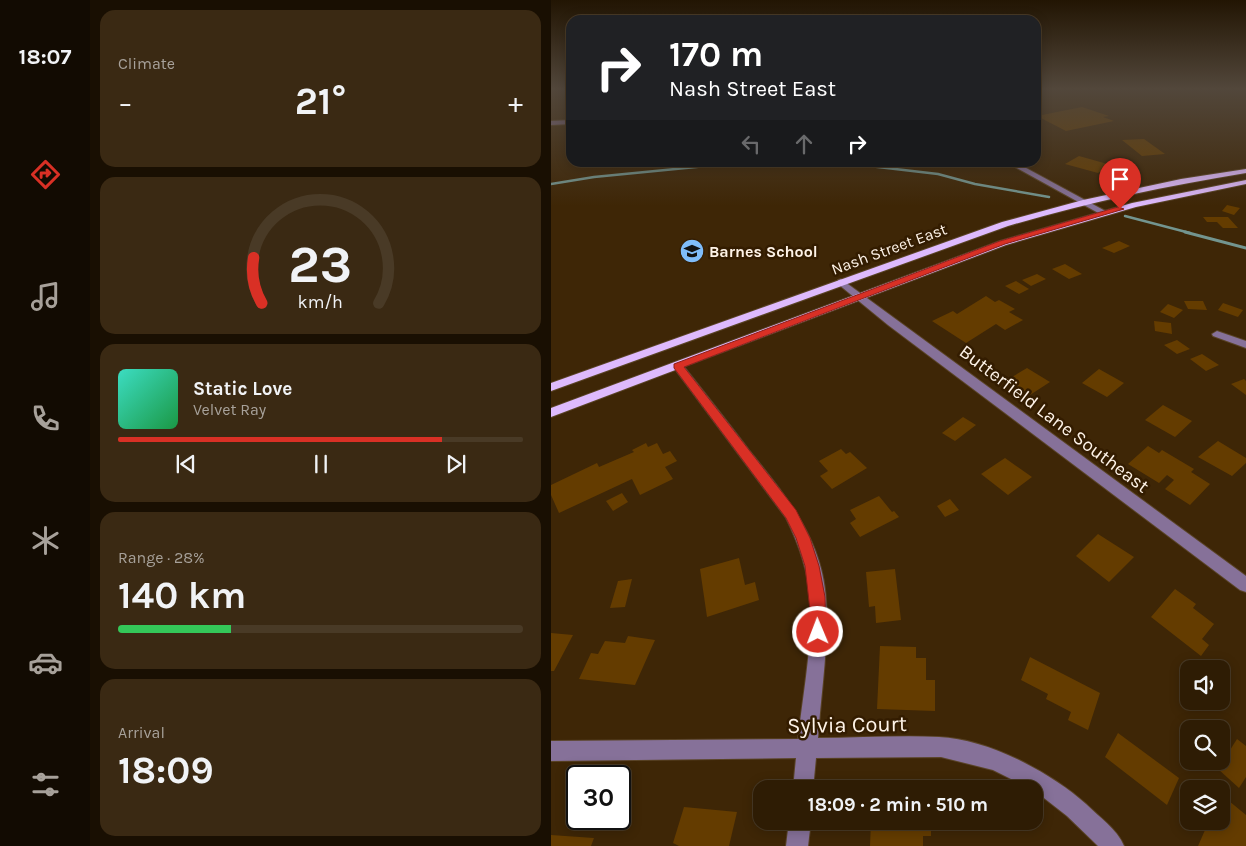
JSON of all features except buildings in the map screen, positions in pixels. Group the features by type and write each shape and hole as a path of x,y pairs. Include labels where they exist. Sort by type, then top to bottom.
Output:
{"main road":[{"name":"Nash Street East","path":"551,387 987,229 1083,202 1181,181 1246,171"},
{"name":"Nash Street East","path":"551,413 1003,243 1105,213 1246,182"}],"street":[{"path":"1018,167 1105,213"},
{"name":"Butterfield Lane Southeast","path":"841,282 891,323 1246,585"},
{"path":"1217,334 1246,345"},
{"path":"678,366 791,514 812,566 817,597 818,632 804,780"},
{"name":"Sylvia Court","path":"551,751 807,750 941,747 973,752 1006,763 1041,782 1072,805 1113,846"},
{"path":"797,846 799,830"}],"waterway":[{"path":"551,184 594,177 696,167"},
{"path":"878,167 938,174 975,184 1049,197"},
{"path":"1125,216 1190,233"},
{"path":"1185,232 1246,248"}],"place":[{"name":"Barnes School","path":"692,251"}],"route":[{"path":"818,632 817,597 812,566 803,538 791,514 701,393 678,366 1003,243 1120,209"}]}
